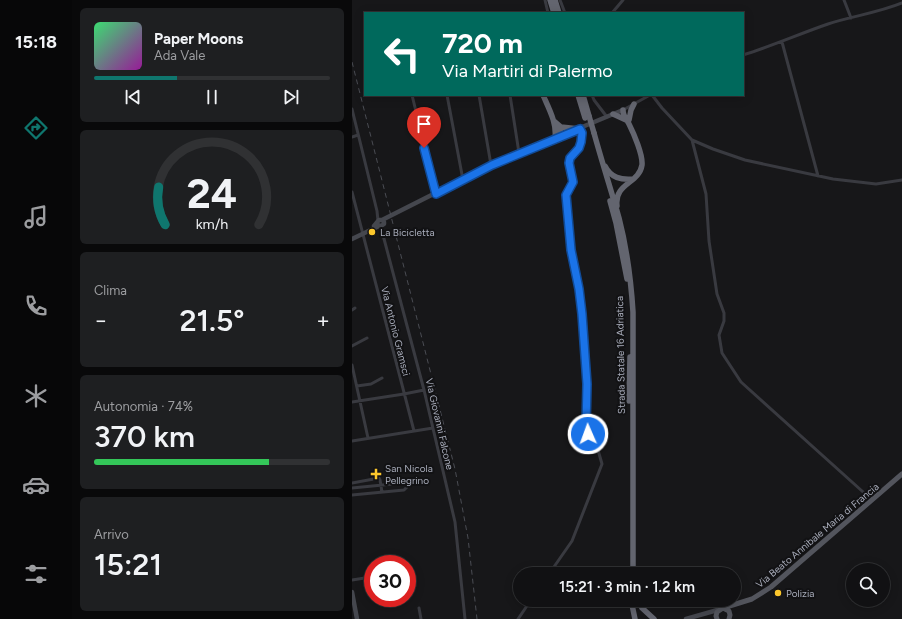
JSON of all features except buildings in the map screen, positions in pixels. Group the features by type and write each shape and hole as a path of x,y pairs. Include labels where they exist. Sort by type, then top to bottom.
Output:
{"highway":[{"path":"550,0 554,12"},
{"path":"555,0 559,12"},
{"path":"543,96 556,125 564,135"},
{"name":"Strada Statale 16 Adriatica","path":"577,96 587,117"},
{"name":"Strada Statale 16 Adriatica","path":"583,96 587,117 616,223 630,311 629,567"},
{"path":"628,122 634,104"},
{"path":"621,226 616,199 618,193 640,171 642,164 641,156 628,122 627,114 624,110"},
{"path":"613,114 628,122"},
{"path":"556,125 580,129"},
{"path":"554,138 556,125"},
{"name":"Strada Statale 16 Adriatica","path":"592,133 621,226 628,264 633,312 634,567"},
{"path":"600,155 612,176 619,179 633,179"},
{"path":"632,607 635,619"},
{"path":"635,607 635,619"},
{"path":"642,607 654,619"}],"main road":[{"name":"Via Beato Annibale Maria di Francia","path":"741,603 771,587 902,474"},
{"name":"Via Beato Annibale Maria di Francia","path":"722,609 729,607"},
{"path":"730,618 736,607"},
{"path":"717,619 717,612 722,609 729,611 730,618"}],"street":[{"path":"545,0 548,12"},
{"path":"560,0 565,12"},
{"path":"613,12 623,0"},
{"path":"844,0 851,18"},
{"path":"744,55 826,25 880,12 902,3"},
{"path":"782,42 818,176"},
{"path":"412,96 436,194"},
{"path":"447,96 463,180"},
{"path":"479,96 492,165"},
{"path":"510,96 519,153"},
{"path":"592,96 607,117"},
{"path":"352,239 402,211 492,165 624,110 649,96"},
{"path":"652,96 692,140 745,160 818,176 876,184 902,180"},
{"name":"Via Giovanni Falcone","path":"352,109 383,235 424,390 455,522 465,619"},
{"path":"554,567 572,541 602,464 598,450 588,434 586,427 587,384 582,314 579,289 571,250 566,195 573,182 569,163 570,158 579,148 581,142 582,133 580,129"},
{"path":"352,137 358,135"},
{"path":"692,140 706,194 709,242 717,294 724,314 724,321 719,335 722,353 741,382 872,500"},
{"name":"Via Antonio Gramsci","path":"352,192 414,431"},
{"path":"352,346 367,338"},
{"path":"352,365 368,438"},
{"path":"357,386 372,384 382,378"},
{"path":"352,402 424,390"},
{"path":"352,440 433,428"},
{"path":"353,488 381,485 404,483 407,487 404,490 354,495 353,488 353,482 378,478 381,485 382,492"},
{"path":"352,580 364,578"},
{"path":"352,592 357,619"},
{"path":"518,619 526,607"},
{"path":"419,608 421,619"},
{"path":"352,609 354,619"},
{"path":"686,619 722,609"},
{"path":"703,614 710,614 717,619"}],"railway":[{"path":"352,62 455,469 468,538 477,619"}],"place":[{"name":"La Bicicletta","path":"372,232"},
{"name":"San Nicola Pellegrino","path":"376,474"},
{"name":"Polizia","path":"778,593"}],"route":[{"path":"424,148 436,194 492,165 554,138 580,129 582,133 581,142 579,148 570,158 569,163 573,182 566,195 571,250 579,289 582,314 587,384 586,427 588,434"}]}
